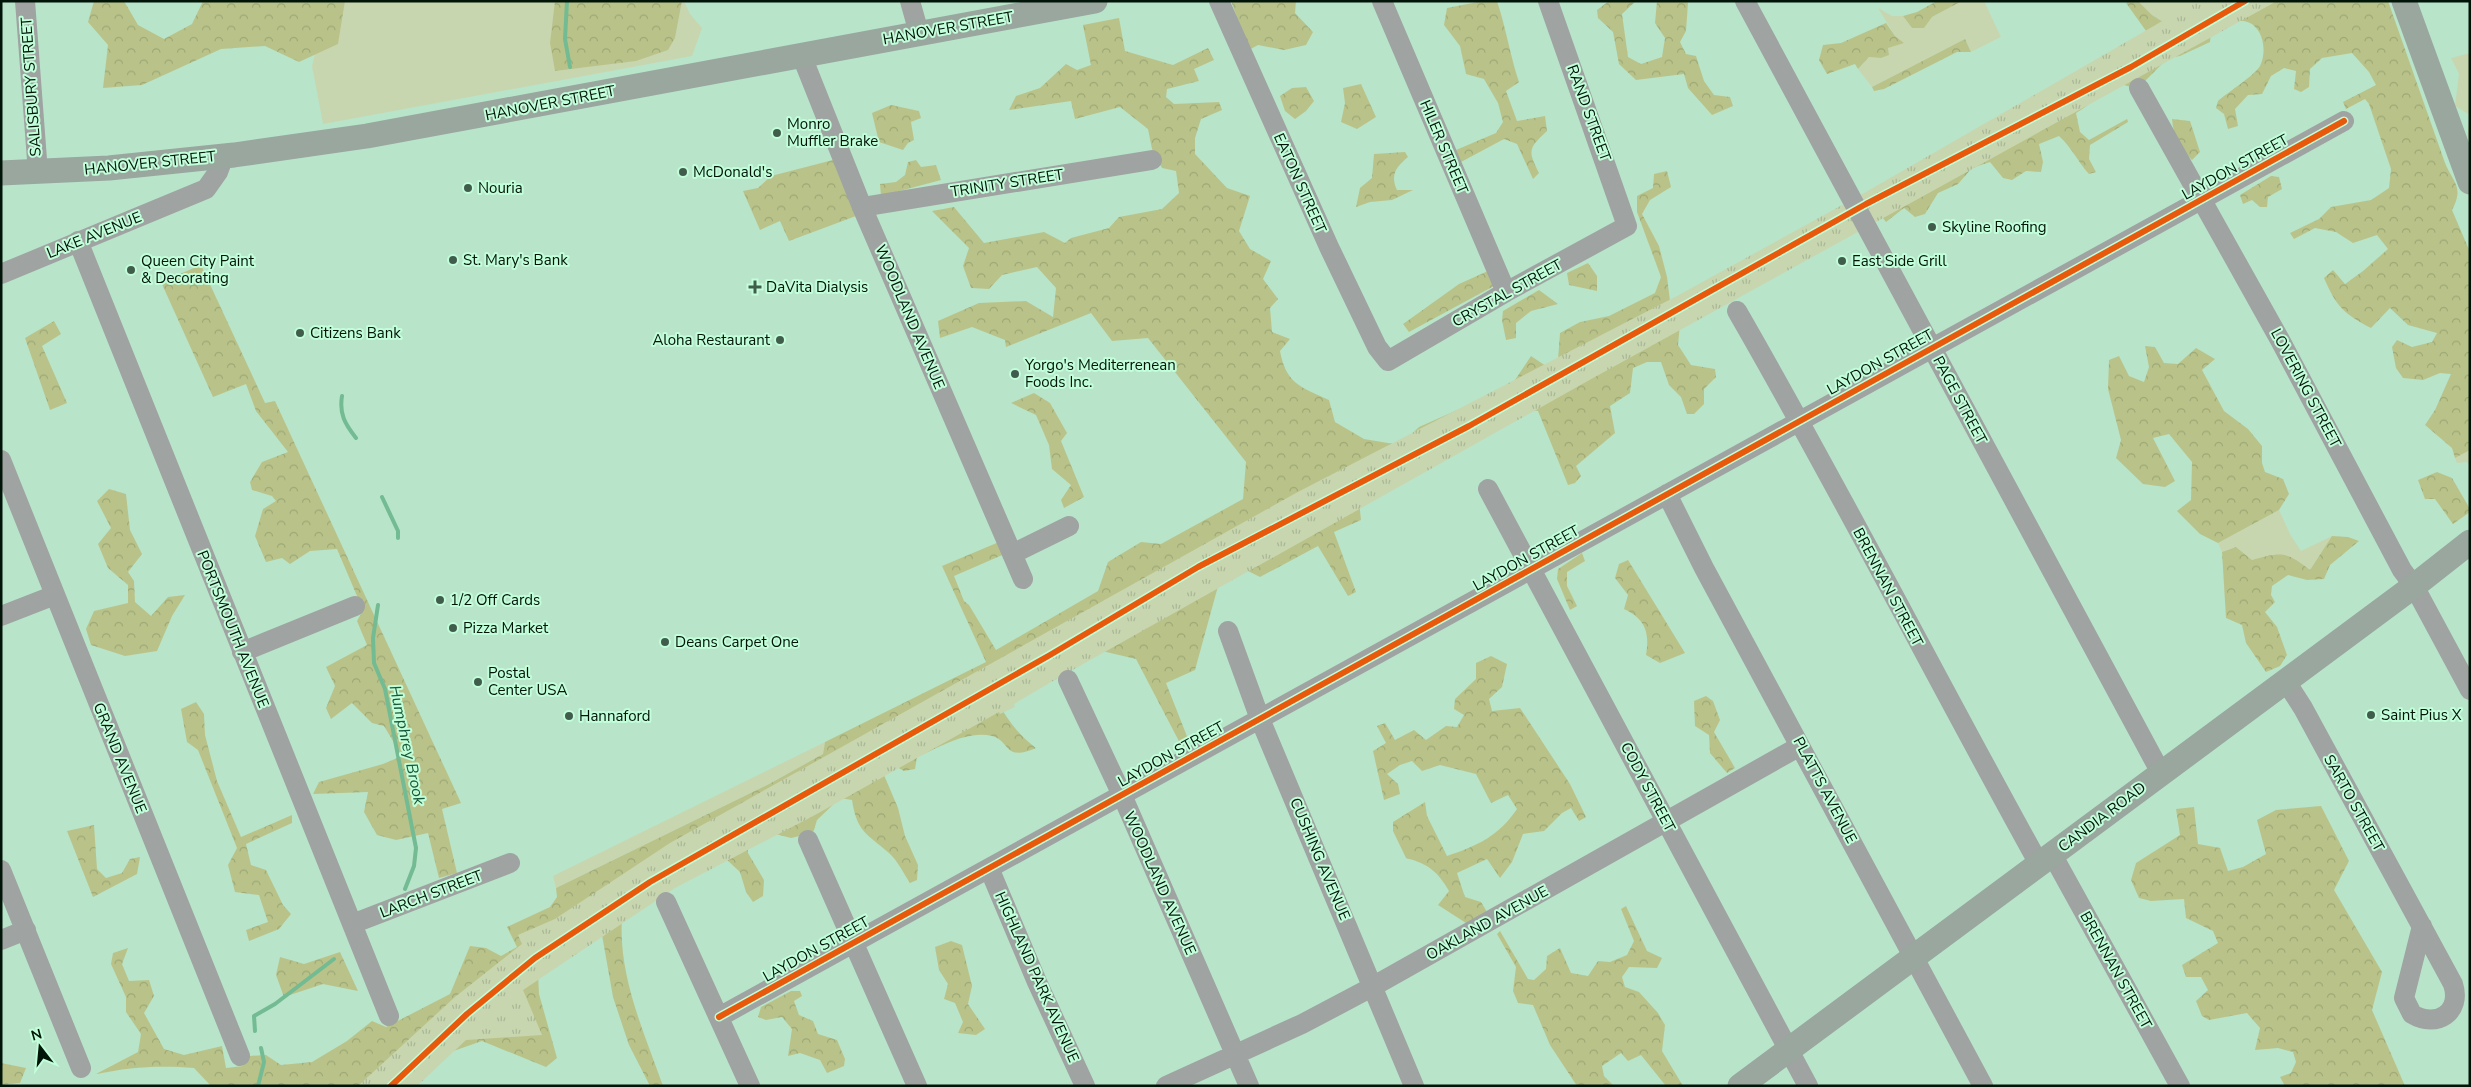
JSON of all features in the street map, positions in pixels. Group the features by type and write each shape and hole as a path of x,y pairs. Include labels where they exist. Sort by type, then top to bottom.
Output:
{"main road":[{"name":"HANOVER STREET","path":"1,173 38,173 214,157 422,127 1067,4 1095,1"},
{"path":"2404,1 2470,182"},
{"name":"CANDIA ROAD","path":"1740,1086 2468,545"}],"street":[{"name":"SALISBURY STREET","path":"24,1 38,173"},
{"path":"910,1 919,33"},
{"name":"EATON STREET","path":"1218,1 1328,247 1377,347 1388,361"},
{"name":"HILER STREET","path":"1382,1 1506,292"},
{"name":"RAND STREET","path":"1548,1 1628,226"},
{"name":"PAGE STREET","path":"1745,1 2161,773"},
{"name":"WOODLAND AVENUE","path":"801,54 862,207 1022,579"},
{"name":"LOVERING STREET","path":"2139,88 2280,340 2402,570 2414,586 2470,690"},
{"name":"LAYDON STREET","path":"720,1017 2344,121"},
{"name":"LAKE AVENUE","path":"1,274 187,197 214,157"},
{"name":"TRINITY STREET","path":"862,207 1152,160"},
{"name":"CRYSTAL STREET","path":"1388,361 1506,292 1628,226"},
{"name":"PORTSMOUTH AVENUE","path":"78,241 389,1016"},
{"name":"BRENNAN STREET","path":"1736,311 1800,421 1888,588 2180,1086"},
{"name":"GRAND AVENUE","path":"1,460 240,1056"},
{"name":"CODY STREET","path":"1488,488 1808,1086"},
{"name":"PLATTS AVENUE","path":"1667,494 1704,568 1983,1086"},
{"path":"1012,554 1069,526"},
{"path":"1,616 55,595"},
{"path":"242,652 355,606"},
{"name":"CUSHING AVENUE","path":"1228,631 1260,719 1414,1086"},
{"name":"WOODLAND AVENUE","path":"1068,680 1122,795 1249,1086"},
{"name":"SARTO STREET","path":"2285,680 2303,708 2422,926"},
{"name":"OAKLAND AVENUE","path":"1166,1086 1236,1056 1372,987 1800,746"},
{"path":"808,840 917,1086"},
{"name":"LARCH STREET","path":"352,924 510,863"},
{"name":"HIGHLAND PARK AVENUE","path":"989,868 1037,982 1085,1086"},
{"path":"1,870 81,1068"},
{"path":"666,902 750,1086"},
{"path":"1,940 26,930"}],"green space":[{"path":"94,1 124,1 138,25 164,39 192,24 203,1 345,1 338,44 299,62 265,46 221,49 142,85 103,88 108,45 88,22"},
{"path":"328,1 648,1 675,38 682,1 684,1 690,14 702,28 692,56 323,124 312,66"},
{"path":"555,1 682,1 675,38 668,50 636,61 555,71 550,43"},
{"path":"1231,1 1296,1 1295,13 1313,32 1306,45 1284,50 1258,45 1249,50"},
{"path":"1483,1 1497,1 1500,11 1519,82 1506,91 1517,121 1545,116 1547,131 1536,142 1532,150 1533,159 1539,173 1533,179 1517,144 1504,139 1461,162 1456,150 1496,133 1503,122 1498,103 1484,79 1466,74 1460,46 1444,25 1447,8"},
{"path":"1609,1 1636,1 1622,14 1628,57 1641,64 1662,57 1665,38 1655,23 1657,1 1685,1 1688,3 1686,31 1680,42 1686,54 1696,56 1704,81 1714,95 1730,97 1733,106 1712,115 1688,88 1684,74 1636,80 1619,64 1613,32 1598,18 1597,10"},
{"path":"1937,1 1962,1 1932,17 1924,28 1912,28 1903,16 1917,12"},
{"path":"1962,1 1984,1 2001,37 1971,52 1965,39 1872,87 1858,69 1869,57 1881,58 1888,55 1888,48 1895,36 1878,8 1892,16 1903,16 1912,28"},
{"path":"2138,1 2207,1 2168,25 2152,15"},
{"path":"2138,1 2152,15 2168,25 2207,1 2388,1 2445,163 2456,186 2456,202 2452,210 2470,252 2470,450 2455,458 2452,448 2425,425 2435,410 2451,374 2440,373 2423,380 2403,378 2396,368 2392,347 2397,340 2412,347 2432,342 2437,333 2408,325 2390,308 2371,328 2342,308 2333,296 2324,278 2333,270 2345,284 2363,271 2388,249 2377,235 2353,243 2336,232 2315,228 2294,239 2290,233 2319,219 2331,207 2371,200 2389,188 2391,169 2369,104 2365,99 2346,109 2343,102 2376,85 2369,72 2352,53 2322,58 2310,69 2309,87 2301,92 2294,89 2296,71 2284,68 2271,76 2262,94 2248,95 2235,109 2238,126 2228,129 2224,114 2216,108 2218,101 2257,70 2263,59 2264,51 2261,35 2252,24 2245,21 2236,21 2226,24 2211,32 2210,42 2180,56 2168,58 2145,81 2131,87 2117,83 2076,113 2080,132 2089,140 2127,119 2128,122 2090,145 2089,159 2096,172 2089,174 2059,136 2039,144 2043,162 2041,172 2026,171 2012,180 2003,178 1990,162 1972,168 1958,184 1938,193 1925,214 1915,217 1904,208 1886,222 1873,205 2154,42 2126,3"},
{"path":"2197,1 2277,1 1593,378 1053,681 1014,704 1015,707 1000,714 999,712 815,815 675,888 523,990 542,1035 466,1040 417,1086 358,1086 455,997 522,944 518,935 555,919 670,843 1296,493 1675,297 1864,193"},
{"path":"1119,18 1125,51 1173,65 1208,48 1214,60 1194,69 1199,81 1167,89 1166,97 1174,104 1219,102 1222,110 1201,119 1195,138 1195,154 1227,188 1250,196 1239,231 1250,249 1271,261 1263,279 1278,299 1270,308 1272,332 1290,339 1280,351 1286,371 1296,383 1310,392 1329,400 1335,422 1364,439 1400,445 1419,427 1511,386 1531,356 1546,366 1558,360 1560,333 1580,322 1609,316 1655,293 1661,277 1637,212 1637,196 1653,188 1654,174 1667,171 1671,187 1650,200 1642,214 1659,246 1667,277 1671,309 1680,324 1678,345 1691,365 1715,369 1716,377 1704,389 1704,404 1694,414 1687,414 1681,397 1669,385 1661,362 1647,362 1633,368 1630,393 1610,406 1615,433 1576,466 1581,476 1575,483 1568,485 1538,411 1526,409 1359,501 1361,520 1334,532 1356,592 1348,596 1318,546 1260,577 1244,569 1220,579 1195,670 1166,683 1190,744 1182,747 1136,659 1102,651 996,699 1013,726 1036,748 1025,752 1013,752 992,736 972,735 917,757 915,769 904,771 895,766 884,775 898,808 905,836 918,865 917,880 910,883 892,856 864,831 857,819 852,800 840,798 817,820 813,833 791,838 764,831 747,840 748,853 764,880 763,896 753,902 746,892 740,872 726,859 683,877 652,903 622,918 622,940 628,982 663,1086 650,1086 629,1045 613,997 602,935 538,973 539,994 557,1058 546,1067 482,1041 442,1055 410,1086 211,1086 194,1068 181,1067 145,1067 96,1074 138,1052 141,1034 126,1012 126,997 111,964 113,953 128,948 122,964 129,981 149,980 154,996 144,1013 164,1049 184,1055 222,1046 226,1068 243,1066 249,1056 266,1055 281,1065 312,1062 347,1041 372,1021 386,1027 450,994 470,946 486,948 501,956 517,947 507,927 550,907 557,897 556,888 771,783 823,754 825,742 986,662 942,566 999,542 1007,553 954,576 964,601 969,605 996,650 1098,591 1108,562 1141,542 1161,544 1243,499 1246,462 1148,338 1112,341 1091,313 1006,347 1005,340 972,327 940,338 938,321 979,303 1026,301 1053,317 1056,288 1037,267 1002,275 989,289 971,288 963,266 969,248 932,211 954,207 984,243 1044,232 1065,243 1071,238 1109,228 1119,217 1162,209 1179,193 1176,171 1162,168 1152,149 1148,129 1120,107 1075,119 1071,101 1009,110 1016,96 1040,88 1066,64 1077,70 1091,65 1083,25"},
{"path":"1886,23 1895,36 1904,43 1888,48 1889,55 1881,58 1869,57 1858,69 1855,64 1827,74 1819,60 1823,45 1841,43"},
{"path":"1965,39 1971,52 1957,52 1884,89 1874,91 1872,87"},
{"path":"2470,53 2470,115 2455,106 2459,74 2451,58"},
{"path":"1361,84 1376,117 1357,129 1341,122 1345,103 1343,88"},
{"path":"1306,87 1314,101 1306,111 1295,119 1285,111 1280,96 1292,88"},
{"path":"891,105 919,111 921,118 911,122 914,140 908,143 903,150 879,142 872,113"},
{"path":"2470,115 2470,138 2467,137"},
{"path":"2172,119 2190,121 2200,152 2192,160 2178,141"},
{"path":"1405,152 1408,157 1395,172 1395,185 1397,190 1413,190 1392,200 1370,202 1356,207 1360,188 1372,178 1374,154"},
{"path":"833,160 856,216 789,241 780,221 760,230 743,191 758,188 771,176"},
{"path":"916,160 921,167 936,165 941,180 881,196 880,184 896,182 905,175 908,162"},
{"path":"2271,176 2279,177 2282,189 2268,197 2267,207 2260,207 2252,200 2243,204 2240,195"},
{"path":"1588,263 1597,276 1597,291 1569,285 1567,273"},
{"path":"201,265 265,403 275,401 461,803 442,809 457,873 439,878 428,833 396,840 377,835 364,812 368,792 313,794 319,782 383,764 402,756 384,726 372,723 352,703 331,719 326,708 335,686 326,667 367,645 357,621 363,610 337,549 310,551 290,564 282,558 266,562 255,536 263,509 276,501 272,496 252,490 250,482 262,462 288,452 256,411 246,384 213,397 161,282"},
{"path":"1488,271 1494,286 1409,332 1403,324 1459,284"},
{"path":"1539,290 1558,304 1531,311 1516,323 1516,338 1506,340 1502,320 1503,311"},
{"path":"54,321 61,334 42,346 67,403 50,410 25,338"},
{"path":"2145,346 2155,347 2164,363 2178,364 2196,348 2215,359 2202,370 2224,411 2248,429 2262,446 2262,463 2265,472 2283,479 2289,494 2279,510 2218,543 2200,534 2177,511 2191,500 2192,462 2169,434 2153,438 2175,481 2165,487 2143,484 2116,458 2121,440 2108,389 2109,360 2119,356 2129,376 2144,382 2149,367"},
{"path":"1034,393 1050,403 1067,433 1061,441 1084,497 1064,508 1061,500 1071,485 1052,469 1049,445 1036,415 1011,403"},
{"path":"2470,450 2470,468 2467,462 2457,463 2455,458"},
{"path":"2437,472 2452,478 2470,509 2470,512 2453,524 2435,499 2425,499 2418,480"},
{"path":"109,489 126,494 130,530 142,554 128,572 134,581 135,602 151,616 168,597 185,595 172,616 157,651 125,656 91,645 86,629 94,611 128,603 128,585 108,568 98,544 111,528 97,501"},
{"path":"2279,510 2291,536 2301,551 2332,536 2310,570 2289,557 2276,555 2252,560 2236,547 2222,552 2218,543"},
{"path":"2332,536 2348,537 2359,541 2330,565 2324,579 2307,580 2288,575 2272,586 2271,595 2275,602 2265,612 2277,627 2287,655 2280,666 2266,672 2246,643 2242,625 2226,618 2222,552 2236,547 2252,560 2277,555 2289,556 2310,570"},
{"path":"1582,553 1585,561 1567,572 1567,586 1577,606 1570,610 1557,579 1558,569"},
{"path":"1628,560 1685,653 1660,663 1646,655 1647,640 1644,627 1637,617 1624,609 1628,595 1615,578 1619,564"},
{"path":"1491,656 1507,664 1502,687 1489,699 1492,711 1520,708 1570,784 1586,817 1579,821 1571,808 1562,813 1544,831 1523,834 1512,862 1500,878 1487,859 1457,873 1465,897 1481,902 1487,912 1466,923 1438,905 1449,891 1437,874 1427,866 1406,858 1393,831 1393,822 1425,802 1427,816 1447,856 1478,844 1495,833 1517,809 1508,795 1491,803 1476,774 1440,765 1422,771 1412,761 1400,765 1387,774 1398,784 1400,794 1384,800 1373,751 1386,743 1377,726 1385,723 1395,740 1414,730 1426,740 1446,726 1457,727 1464,715 1454,709 1455,699 1476,679 1476,663"},
{"path":"1706,696 1713,701 1720,720 1714,732 1735,768 1727,773 1710,753 1709,735 1695,726 1694,701"},
{"path":"196,702 204,714 205,735 217,781 241,837 292,815 292,823 246,844 251,865 266,870 283,905 291,914 279,929 249,941 246,930 268,922 259,895 235,892 228,865 237,848 198,750 187,742 181,709"},
{"path":"825,742 823,754 771,783 556,888 553,876"},
{"path":"2321,806 2349,861 2334,890 2382,972 2372,1010 2405,1086 2285,1086 2280,1077 2291,1073 2296,1062 2293,1052 2278,1048 2255,1050 2260,1028 2247,1013 2209,1020 2202,1016 2196,1001 2208,990 2201,977 2186,977 2182,965 2218,943 2213,931 2186,918 2184,899 2151,901 2139,898 2131,880 2136,863 2180,835 2176,809 2194,807 2198,844 2220,848 2228,871 2243,867 2266,854 2257,820 2276,810"},
{"path":"94,825 97,869 106,878 122,873 130,859 140,857 137,874 93,897 67,831"},
{"path":"1626,906 1647,951 1662,958 1657,968 1629,967 1622,977 1625,987 1639,992 1658,1013 1665,1025 1662,1051 1683,1086 1666,1086 1641,1055 1628,1061 1621,1053 1602,1066 1604,1076 1614,1086 1577,1086 1550,1045 1533,1005 1518,1003 1513,991 1516,967 1497,934 1500,931 1528,979 1534,980 1546,969 1547,956 1560,948 1571,973 1588,976 1598,961 1610,962 1627,955 1634,941 1621,909"},
{"path":"951,941 962,945 972,986 968,1004 985,1029 976,1035 958,1033 963,1022 955,1003 944,999 948,984 939,970 935,947"},
{"path":"340,952 358,991 323,984 284,997 276,975 280,957 304,964"},
{"path":"791,991 800,991 802,996 794,1001 799,1015 813,1021 818,1034 837,1040 845,1059 844,1066 827,1073 820,1060 800,1053 788,1056 792,1029 782,1017 766,1020 758,1017 761,1007"},
{"path":"1,1063 26,1068 20,1083 1,1085"}],"waterway":[{"name":"Humphrey Brook","path":"567,1 565,39 570,67"},
{"name":"Humphrey Brook","path":"342,396 342,414 356,438"},
{"name":"Humphrey Brook","path":"382,497 398,531 398,538"},
{"name":"Humphrey Brook","path":"378,605 373,638 374,663 385,689 416,848 414,866 405,889"},
{"name":"Humphrey Brook","path":"255,1031 254,1016 275,1004 334,959"},
{"name":"Humphrey Brook","path":"258,1086 264,1062 261,1048"}],"cycle path":[{"path":"391,1086 467,1014 535,958 650,882 1050,655 1198,567 1469,426 1866,204 2131,67 2245,1"},
{"path":"719,1017 2344,121"}],"place":[{"name":"Monro Muffler Brake","path":"777,133"},
{"name":"McDonald's","path":"683,172"},
{"name":"Nouria","path":"468,188"},
{"name":"Skyline Roofing","path":"1932,227"},
{"name":"St. Mary's Bank","path":"453,260"},
{"name":"East Side Grill","path":"1842,261"},
{"name":"Queen City Paint & Decorating","path":"131,270"},
{"name":"DaVita Dialysis","path":"755,287"},
{"name":"Citizens Bank","path":"300,333"},
{"name":"Aloha Restaurant","path":"780,340"},
{"name":"Yorgo's Mediterrenean Foods Inc.","path":"1015,374"},
{"name":"1/2 Off Cards","path":"440,600"},
{"name":"Pizza Market","path":"453,628"},
{"name":"Deans Carpet One","path":"665,642"},
{"name":"Postal Center USA","path":"478,682"},
{"name":"Saint Pius X","path":"2371,715"},
{"name":"Hannaford","path":"569,716"}]}
